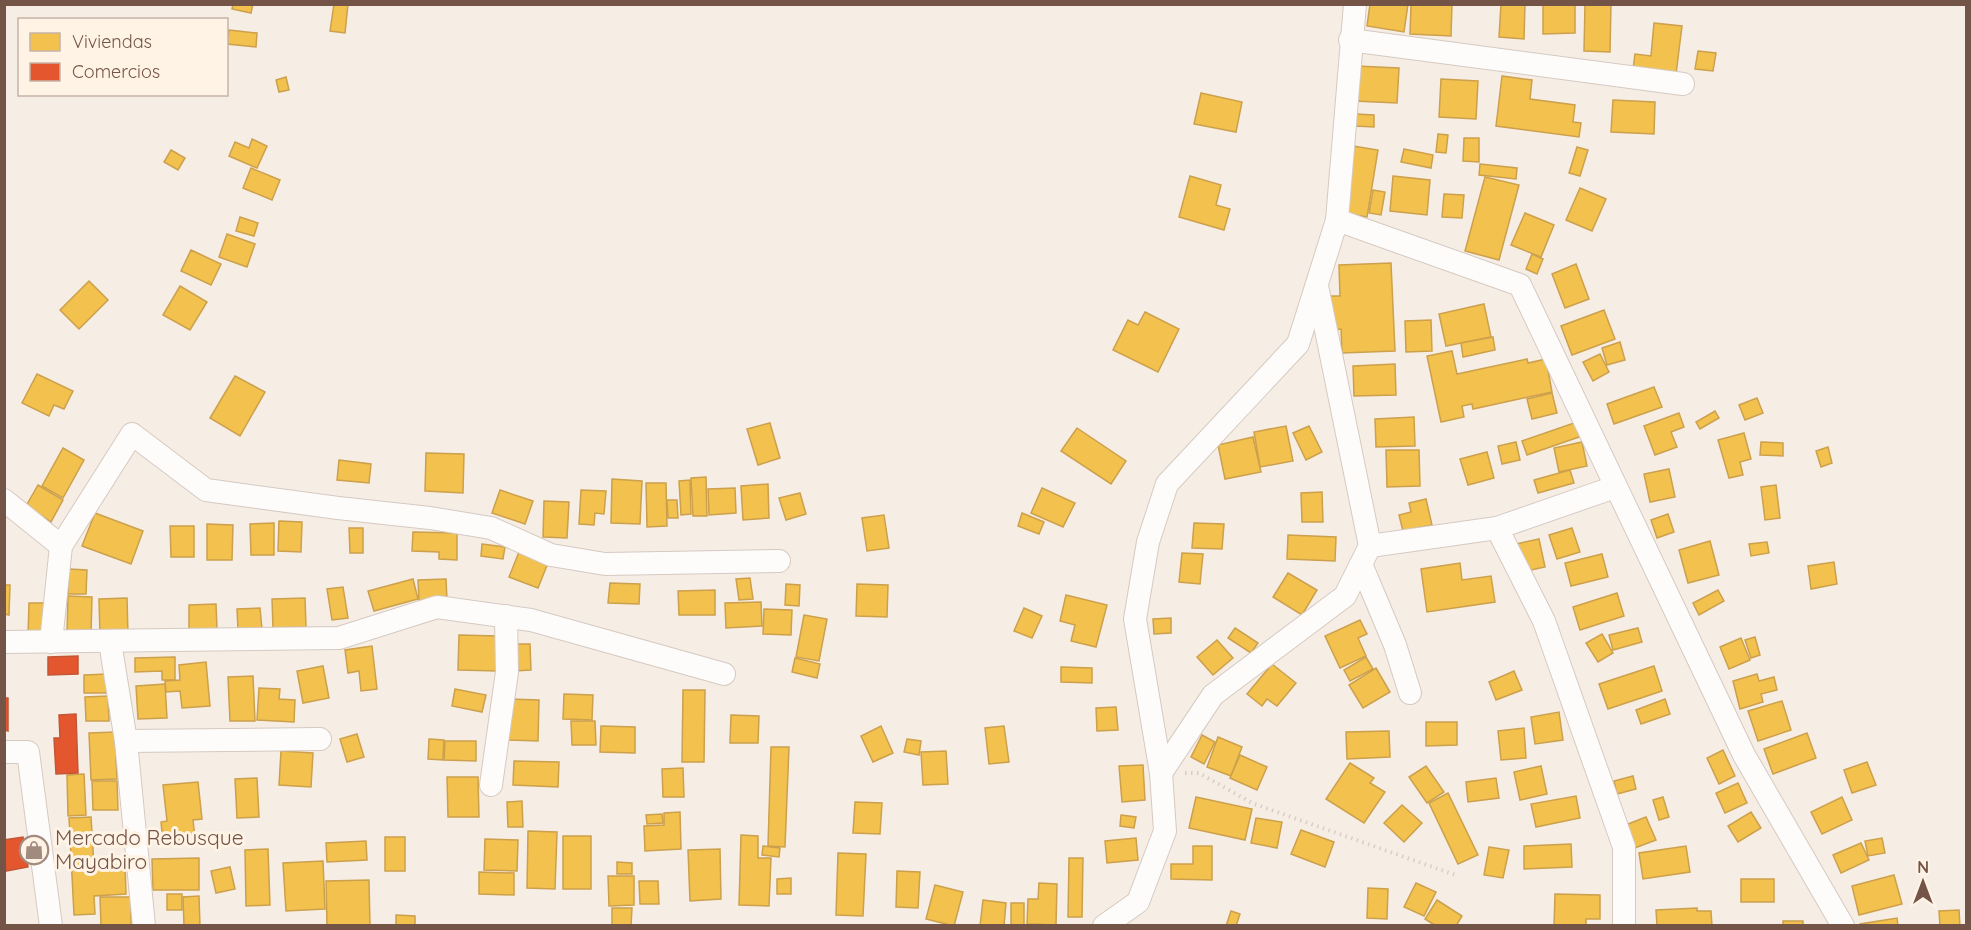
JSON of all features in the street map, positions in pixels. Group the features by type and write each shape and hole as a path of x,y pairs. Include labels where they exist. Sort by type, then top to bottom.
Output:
{"street":[{"path":"1104,926 1138,902 1165,831 1161,773 1135,619 1148,542 1167,484 1298,344 1337,220 1350,40 1355,4"},
{"path":"1350,40 1683,84"},
{"path":"1337,220 1520,285 1744,755 1843,926"},
{"path":"1317,283 1366,555 1410,693"},
{"path":"51,642 61,546 132,434 206,490 430,518 491,528 551,555 605,564 779,561"},
{"path":"1366,555 1497,528 1615,487"},
{"path":"4,500 61,546"},
{"path":"1497,528 1544,621 1624,847 1624,926"},
{"path":"1161,773 1213,695 1345,596 1366,555"},
{"path":"4,642 339,638 437,607 531,620 724,674"},
{"path":"491,785 507,672 506,616"},
{"path":"110,642 126,741 144,926"},
{"path":"126,741 320,739"},
{"path":"4,752 28,752 51,926"}],"path":[{"path":"1161,773 1199,773 1252,803 1455,875"}],"building: Viviendas":[{"path":"233,4 253,4 251,13 232,9"},
{"path":"334,4 348,4 345,33 330,31"},
{"path":"1370,4 1408,4 1404,32 1367,26"},
{"path":"1411,4 1452,4 1451,36 1410,34"},
{"path":"1501,4 1525,4 1524,39 1499,37"},
{"path":"1543,4 1575,4 1575,33 1543,34"},
{"path":"1585,4 1611,4 1610,52 1584,51"},
{"path":"1654,23 1682,26 1676,74 1633,69 1635,54 1651,56"},
{"path":"229,30 257,33 256,47 228,44"},
{"path":"1698,51 1716,53 1713,71 1695,69"},
{"path":"1356,66 1399,68 1397,103 1354,101"},
{"path":"1502,76 1532,80 1530,99 1575,105 1573,122 1581,123 1579,137 1496,126"},
{"path":"286,77 289,90 279,92 276,80"},
{"path":"1441,79 1478,81 1476,119 1439,117"},
{"path":"1201,93 1242,102 1236,132 1194,124"},
{"path":"1613,100 1655,102 1654,134 1611,132"},
{"path":"1356,114 1374,115 1374,127 1355,126"},
{"path":"1438,134 1448,135 1446,153 1436,152"},
{"path":"1464,138 1479,138 1479,162 1463,161"},
{"path":"252,139 267,146 257,168 229,156 235,142 249,148"},
{"path":"1353,146 1378,150 1367,217 1343,213"},
{"path":"1577,147 1588,150 1580,176 1569,173"},
{"path":"1404,149 1433,155 1431,168 1401,162"},
{"path":"171,150 185,158 178,170 164,162"},
{"path":"1480,164 1517,168 1516,179 1479,175"},
{"path":"251,168 280,180 272,200 243,188"},
{"path":"1190,176 1221,185 1216,205 1230,209 1224,230 1179,217"},
{"path":"1393,176 1430,180 1427,215 1390,211"},
{"path":"1485,177 1519,185 1499,260 1465,251"},
{"path":"1580,188 1606,199 1592,231 1566,220"},
{"path":"1373,190 1385,192 1381,215 1369,213"},
{"path":"1444,194 1464,195 1462,218 1442,217"},
{"path":"1525,213 1554,225 1541,257 1511,245"},
{"path":"240,217 258,223 254,236 236,231"},
{"path":"227,234 255,244 247,267 219,257"},
{"path":"191,250 221,264 211,285 181,271"},
{"path":"1532,254 1543,259 1537,274 1526,269"},
{"path":"1391,263 1395,351 1342,353 1341,329 1331,330 1330,296 1340,296 1339,265"},
{"path":"1576,264 1589,299 1565,308 1552,274"},
{"path":"89,281 108,300 79,329 60,310"},
{"path":"180,286 207,302 190,330 163,315"},
{"path":"1484,304 1491,337 1446,346 1439,314"},
{"path":"1604,310 1615,339 1572,355 1561,326"},
{"path":"1145,312 1179,329 1158,372 1113,350 1128,320 1138,325"},
{"path":"1431,320 1432,351 1406,352 1405,321"},
{"path":"1493,337 1495,350 1463,357 1461,343"},
{"path":"1620,342 1625,360 1607,365 1602,348"},
{"path":"1452,351 1457,374 1527,359 1528,363 1546,359 1552,392 1473,409 1472,404 1462,406 1464,417 1441,422 1427,356"},
{"path":"1600,354 1609,372 1593,381 1583,362"},
{"path":"1395,364 1396,395 1354,396 1353,366"},
{"path":"37,374 73,391 64,409 54,405 49,416 22,403"},
{"path":"235,376 265,392 240,436 210,418"},
{"path":"1654,387 1662,407 1614,424 1607,404"},
{"path":"1552,393 1557,413 1532,419 1527,399"},
{"path":"1757,398 1763,413 1745,420 1739,405"},
{"path":"1715,411 1719,418 1700,429 1696,422"},
{"path":"1679,413 1684,427 1671,432 1677,447 1655,455 1644,426"},
{"path":"1414,417 1415,446 1376,447 1375,419"},
{"path":"1577,422 1582,436 1527,455 1522,441"},
{"path":"770,423 780,458 758,465 747,429"},
{"path":"1286,426 1293,461 1260,467 1254,432"},
{"path":"1309,426 1322,452 1306,460 1293,433"},
{"path":"1077,428 1126,461 1111,484 1061,451"},
{"path":"1744,433 1751,459 1740,462 1743,475 1729,478 1718,440"},
{"path":"1253,437 1261,472 1225,479 1218,445"},
{"path":"1516,442 1520,460 1502,464 1498,446"},
{"path":"1582,442 1587,466 1559,472 1554,448"},
{"path":"1761,442 1783,443 1783,456 1760,455"},
{"path":"1828,447 1832,463 1821,467 1816,451"},
{"path":"63,448 84,460 63,498 42,486"},
{"path":"1386,450 1419,450 1420,486 1387,487"},
{"path":"1487,452 1494,478 1468,485 1460,459"},
{"path":"426,453 464,454 463,493 425,491"},
{"path":"339,460 371,464 369,483 337,480"},
{"path":"1669,469 1675,497 1650,502 1644,474"},
{"path":"1570,470 1574,483 1538,493 1534,480"},
{"path":"706,477 707,516 693,516 691,478"},
{"path":"612,479 642,481 640,524 611,523"},
{"path":"690,480 691,514 681,515 679,481"},
{"path":"646,483 666,483 667,526 647,527"},
{"path":"768,484 769,518 743,520 741,486"},
{"path":"38,485 63,500 51,522 26,506"},
{"path":"1776,485 1780,518 1765,520 1761,487"},
{"path":"735,488 736,513 709,515 708,489"},
{"path":"1042,488 1075,503 1063,527 1031,513"},
{"path":"500,490 533,501 525,524 492,513"},
{"path":"581,490 606,491 604,514 595,513 594,525 579,524"},
{"path":"1322,492 1323,522 1302,522 1301,493"},
{"path":"800,493 806,514 786,520 779,498"},
{"path":"1426,499 1432,525 1403,531 1399,515 1411,512 1409,503"},
{"path":"667,500 677,500 678,518 668,518"},
{"path":"544,501 569,502 567,538 543,537"},
{"path":"95,513 143,531 131,564 82,546"},
{"path":"1022,513 1044,522 1039,534 1018,526"},
{"path":"1668,514 1674,532 1657,538 1651,520"},
{"path":"884,515 889,548 867,551 862,518"},
{"path":"279,521 302,522 301,552 278,551"},
{"path":"274,523 274,555 251,555 250,524"},
{"path":"1194,523 1224,524 1222,549 1192,548"},
{"path":"207,524 233,525 232,560 207,560"},
{"path":"170,526 194,526 194,557 171,557"},
{"path":"349,528 363,528 363,553 350,553"},
{"path":"1572,528 1580,552 1557,559 1549,535"},
{"path":"413,532 457,533 457,560 439,559 439,552 412,551"},
{"path":"1288,535 1336,537 1335,561 1287,559"},
{"path":"1539,539 1545,567 1522,572 1516,544"},
{"path":"1710,541 1719,575 1688,583 1679,550"},
{"path":"1767,542 1769,553 1751,556 1749,544"},
{"path":"482,544 505,547 503,559 481,556"},
{"path":"519,552 548,563 538,588 509,577"},
{"path":"1182,553 1203,554 1200,584 1179,582"},
{"path":"1602,554 1608,577 1571,586 1565,563"},
{"path":"1834,562 1837,584 1811,589 1808,566"},
{"path":"1460,563 1462,580 1491,576 1495,602 1427,612 1421,569"},
{"path":"69,569 87,570 86,594 68,594"},
{"path":"1288,573 1317,590 1302,615 1273,597"},
{"path":"750,578 753,599 739,600 736,579"},
{"path":"413,579 418,599 374,611 368,591"},
{"path":"446,579 447,600 419,601 418,580"},
{"path":"610,583 640,584 639,604 608,603"},
{"path":"786,584 800,585 799,606 785,605"},
{"path":"857,584 888,585 887,617 856,616"},
{"path":"4,585 10,585 9,615 4,614"},
{"path":"343,587 348,618 332,620 327,589"},
{"path":"715,590 715,615 679,615 678,591"},
{"path":"1718,590 1724,601 1699,615 1693,603"},
{"path":"1617,593 1624,616 1580,630 1573,607"},
{"path":"1066,595 1107,605 1096,647 1071,641 1075,625 1060,621"},
{"path":"68,596 92,597 91,635 67,634"},
{"path":"127,598 128,634 100,635 99,599"},
{"path":"305,598 306,627 273,628 272,599"},
{"path":"761,602 762,626 726,628 725,603"},
{"path":"29,603 45,603 44,635 28,635"},
{"path":"216,604 217,629 189,630 189,605"},
{"path":"260,608 262,629 238,630 237,609"},
{"path":"1024,608 1042,616 1032,638 1014,631"},
{"path":"764,609 792,610 791,635 763,634"},
{"path":"804,615 827,619 819,661 796,657"},
{"path":"1171,618 1171,633 1154,634 1153,619"},
{"path":"1360,620 1367,634 1358,638 1366,656 1340,668 1325,636"},
{"path":"1235,628 1258,643 1251,653 1228,638"},
{"path":"1638,628 1642,642 1613,650 1609,635"},
{"path":"1602,634 1613,653 1598,662 1586,643"},
{"path":"459,635 498,636 497,671 458,670"},
{"path":"1755,637 1760,655 1751,658 1745,640"},
{"path":"1741,638 1750,660 1729,669 1720,647"},
{"path":"1217,640 1233,658 1213,675 1197,657"},
{"path":"514,644 530,644 531,670 515,671"},
{"path":"372,646 377,689 361,691 359,671 348,673 345,650"},
{"path":"175,657 175,680 162,680 162,671 135,672 135,658"},
{"path":"1366,657 1373,669 1350,681 1344,670"},
{"path":"795,658 820,664 817,678 792,672"},
{"path":"206,662 210,706 182,708 180,691 166,692 165,681 180,680 179,665"},
{"path":"1272,664 1296,683 1277,706 1267,699 1262,706 1247,694"},
{"path":"323,666 329,698 303,703 297,671"},
{"path":"1654,666 1662,691 1608,709 1599,684"},
{"path":"1061,667 1092,668 1092,683 1061,682"},
{"path":"1376,668 1390,692 1363,708 1349,685"},
{"path":"1514,671 1522,690 1496,700 1489,682"},
{"path":"107,674 108,693 84,693 84,675"},
{"path":"1757,674 1759,681 1774,677 1777,690 1761,694 1763,702 1740,709 1733,681"},
{"path":"253,676 255,721 230,721 228,677"},
{"path":"165,684 167,718 138,719 136,686"},
{"path":"259,688 280,689 279,699 295,700 294,722 257,720"},
{"path":"455,689 486,695 482,712 452,706"},
{"path":"683,690 705,690 704,762 682,762"},
{"path":"564,694 593,695 592,720 563,719"},
{"path":"108,696 109,721 86,721 85,697"},
{"path":"510,699 539,700 538,741 508,740"},
{"path":"1665,699 1670,714 1641,724 1636,710"},
{"path":"1782,701 1791,730 1758,741 1748,711"},
{"path":"1116,707 1118,730 1097,731 1096,708"},
{"path":"1559,712 1563,740 1535,744 1531,717"},
{"path":"731,715 759,716 758,743 730,743"},
{"path":"571,721 595,721 596,745 572,745"},
{"path":"1426,722 1457,722 1457,745 1426,746"},
{"path":"601,726 635,727 635,753 600,752"},
{"path":"881,726 893,753 873,762 861,736"},
{"path":"1004,726 1009,762 989,764 985,728"},
{"path":"1524,728 1526,758 1501,760 1498,731"},
{"path":"1389,731 1390,757 1347,759 1346,732"},
{"path":"115,732 117,779 91,780 89,733"},
{"path":"1807,733 1816,758 1773,774 1764,749"},
{"path":"357,734 364,757 347,762 340,739"},
{"path":"1202,735 1215,742 1204,764 1191,757"},
{"path":"1218,737 1242,747 1231,776 1207,767"},
{"path":"429,739 444,740 443,760 428,759"},
{"path":"907,739 921,741 919,755 904,752"},
{"path":"445,741 476,741 476,761 444,760"},
{"path":"771,747 789,747 785,847 768,846"},
{"path":"1723,750 1735,776 1719,784 1707,758"},
{"path":"281,751 313,753 311,787 279,785"},
{"path":"946,751 948,784 923,785 921,752"},
{"path":"1240,755 1267,767 1257,790 1230,778"},
{"path":"514,761 559,762 558,787 513,785"},
{"path":"1867,762 1876,785 1852,793 1844,770"},
{"path":"1350,763 1374,778 1370,783 1385,792 1364,823 1326,799"},
{"path":"1143,765 1145,800 1122,802 1119,766"},
{"path":"1426,766 1444,792 1427,803 1409,777"},
{"path":"1541,766 1547,794 1520,800 1514,772"},
{"path":"683,768 684,797 663,797 662,769"},
{"path":"84,774 86,815 68,816 67,775"},
{"path":"1633,776 1636,789 1617,794 1614,781"},
{"path":"447,777 478,777 479,817 448,817"},
{"path":"257,778 259,817 237,818 235,779"},
{"path":"1496,778 1499,798 1468,802 1466,782"},
{"path":"92,781 117,781 118,810 93,810"},
{"path":"198,782 202,819 193,820 195,838 163,842 161,822 167,821 163,785"},
{"path":"1738,783 1747,803 1725,813 1716,793"},
{"path":"1448,793 1478,855 1458,864 1429,803"},
{"path":"1576,796 1580,818 1536,827 1531,804"},
{"path":"1196,797 1252,809 1245,840 1189,828"},
{"path":"1663,797 1669,817 1659,820 1653,800"},
{"path":"1842,797 1852,820 1822,834 1811,812"},
{"path":"522,801 523,827 508,827 507,802"},
{"path":"855,802 882,803 880,834 853,833"},
{"path":"1402,805 1422,823 1404,842 1384,823"},
{"path":"680,812 681,849 645,851 644,826 664,825 664,813"},
{"path":"1751,812 1761,828 1738,842 1728,826"},
{"path":"662,814 663,823 647,824 646,815"},
{"path":"1121,815 1136,817 1134,828 1120,826"},
{"path":"91,817 94,866 125,865 126,894 94,896 95,914 74,915 69,818"},
{"path":"1646,817 1656,840 1632,849 1623,826"},
{"path":"1256,818 1282,822 1277,848 1251,843"},
{"path":"1301,830 1334,842 1325,867 1291,854"},
{"path":"528,831 557,832 555,889 527,888"},
{"path":"741,835 758,836 758,858 771,858 769,906 739,905"},
{"path":"563,836 591,836 591,889 563,889"},
{"path":"385,837 405,837 405,871 385,871"},
{"path":"1136,838 1138,860 1107,863 1105,841"},
{"path":"1882,838 1885,853 1868,856 1865,841"},
{"path":"485,839 518,840 517,871 484,870"},
{"path":"366,841 367,860 327,862 326,843"},
{"path":"1861,843 1869,860 1841,873 1833,855"},
{"path":"1571,844 1572,867 1524,869 1524,846"},
{"path":"763,846 780,848 779,857 762,855"},
{"path":"1193,846 1212,846 1212,880 1171,879 1171,864 1193,864"},
{"path":"1686,846 1690,872 1643,879 1639,853"},
{"path":"1489,847 1509,850 1503,878 1484,875"},
{"path":"268,849 270,905 246,906 245,850"},
{"path":"720,849 721,899 690,901 688,850"},
{"path":"838,853 866,854 863,916 836,915"},
{"path":"199,858 199,890 153,890 152,859"},
{"path":"1069,858 1083,858 1082,917 1068,917"},
{"path":"323,861 325,909 286,911 283,863"},
{"path":"617,862 632,863 632,874 617,874"},
{"path":"230,867 235,889 216,893 211,871"},
{"path":"897,871 920,872 918,908 896,907"},
{"path":"479,872 514,873 514,895 479,894"},
{"path":"1894,875 1902,904 1859,915 1852,886"},
{"path":"608,876 634,876 634,905 609,906"},
{"path":"791,878 791,894 777,894 777,879"},
{"path":"1741,879 1774,879 1774,902 1741,902"},
{"path":"369,880 370,926 327,926 326,881"},
{"path":"639,881 658,881 659,904 640,904"},
{"path":"1039,883 1057,884 1056,925 1027,924 1028,899 1038,899"},
{"path":"1416,883 1436,892 1424,916 1404,907"},
{"path":"935,885 963,892 954,926 926,919"},
{"path":"1368,888 1388,889 1387,919 1367,918"},
{"path":"167,894 182,894 182,910 167,910"},
{"path":"1555,894 1600,895 1600,919 1586,919 1586,926 1554,926"},
{"path":"199,896 200,926 184,926 183,897"},
{"path":"100,897 131,897 131,926 101,926"},
{"path":"983,900 1006,903 1004,926 980,926"},
{"path":"1437,900 1462,916 1456,926 1436,926 1425,919"},
{"path":"1011,903 1024,903 1024,926 1011,926"},
{"path":"612,908 632,908 631,926 612,926"},
{"path":"1697,908 1697,911 1711,911 1712,926 1657,926 1656,910"},
{"path":"1959,910 1960,926 1940,926 1939,911"},
{"path":"1231,911 1240,914 1236,926 1226,926"},
{"path":"396,915 415,916 415,926 396,926"},
{"path":"1897,918 1898,926 1860,926 1860,924"},
{"path":"1783,921 1803,921 1803,926 1783,926"}],"building: Comercios":[{"path":"78,656 78,674 48,675 48,657"},
{"path":"4,698 8,698 8,731 4,730"},
{"path":"76,714 78,773 56,774 54,738 60,738 59,715"},
{"path":"23,837 28,867 6,871 4,840"}],"place":[{"name":"Mercado Rebusque Mayabiro","path":"34,850"}]}
